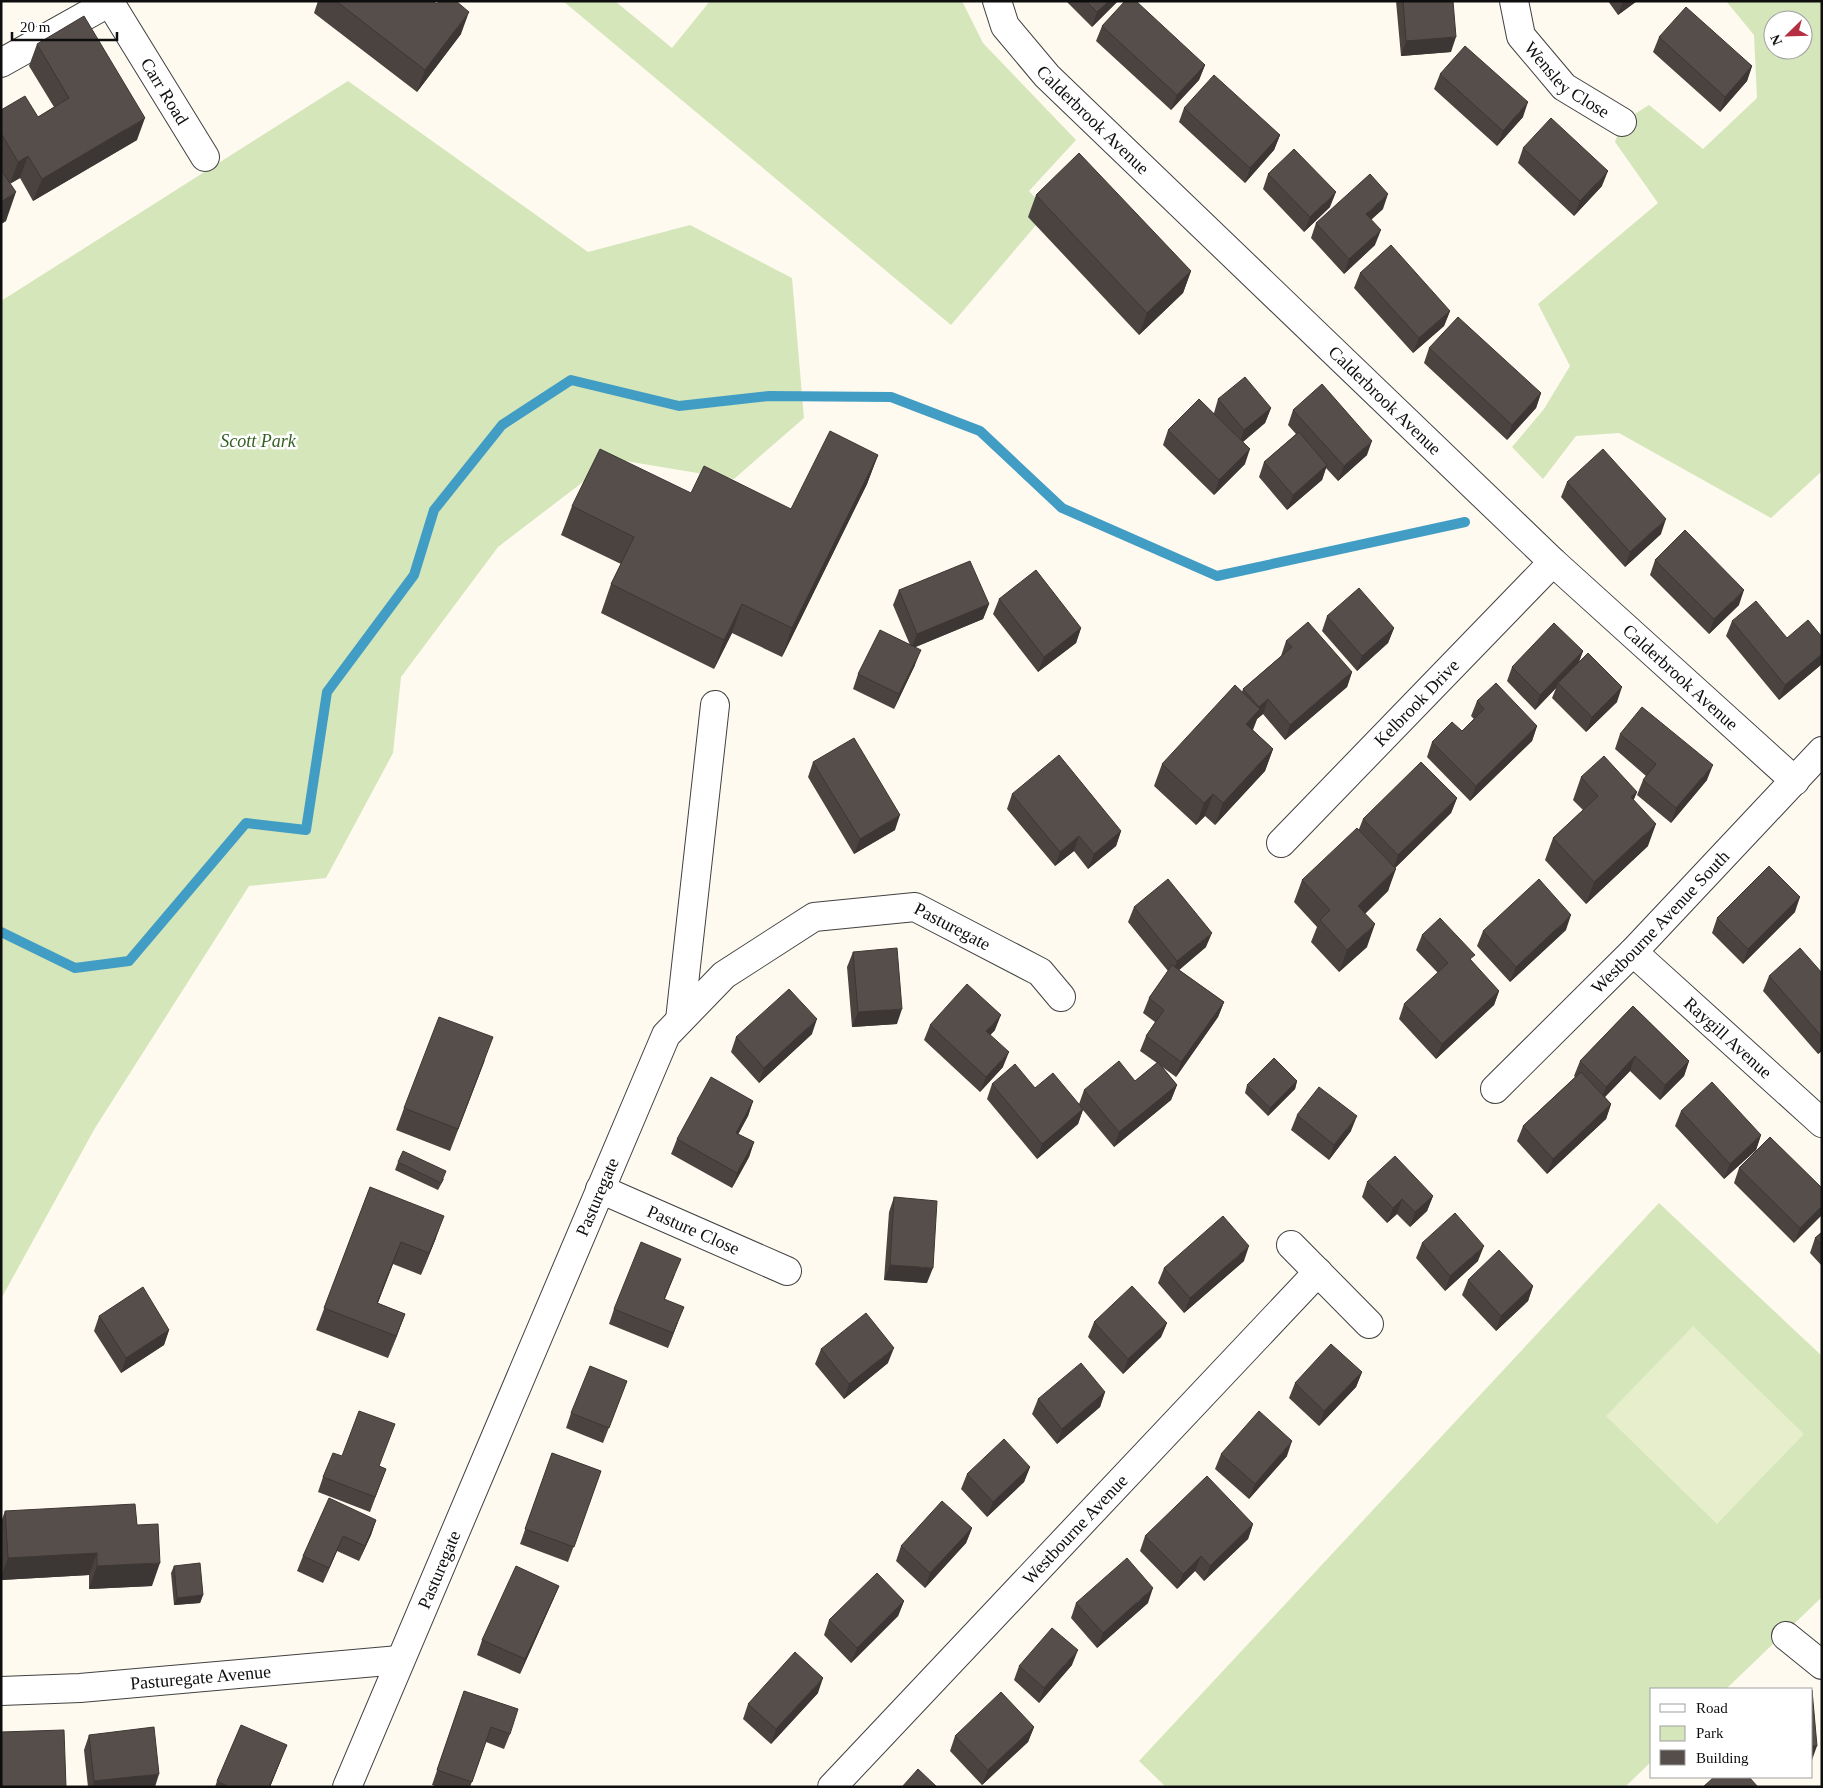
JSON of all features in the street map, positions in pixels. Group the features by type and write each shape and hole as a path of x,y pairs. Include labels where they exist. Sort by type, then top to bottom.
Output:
{"street":[{"name":"Calderbrook Avenue","path":"997,1 1005,26 1047,76 1553,562 1795,781"},
{"name":"Wensley Close","path":"1514,1 1521,36 1564,87 1622,122"},
{"path":"1,63 109,2"},
{"name":"Carr Road","path":"109,2 205,157"},
{"name":"Kelbrook Drive","path":"1281,843 1553,562"},
{"path":"680,1020 715,705"},
{"name":"Westbourne Avenue South","path":"1495,1089 1633,952 1822,751"},
{"name":"Pasturegate","path":"347,1787 399,1660 666,1035 724,975 814,917 915,907 1040,972 1061,997"},
{"name":"Raygill Avenue","path":"1633,952 1822,1123"},
{"name":"Pasture Close","path":"600,1189 788,1271"},
{"path":"1291,1245 1369,1324"},
{"name":"Westbourne Avenue","path":"832,1787 1318,1272"},
{"path":"1786,1636 1822,1665"},
{"name":"Pasturegate Avenue","path":"1,1691 80,1688 399,1660"}],"green space":[{"path":"563,1 615,1 672,48 710,1 962,1 983,43 1076,140 1029,191 1048,211 951,325"},
{"path":"1726,1 1822,1 1822,471 1771,518 1619,433 1576,436 1543,479 1512,447 1544,409 1570,366 1538,304 1658,203 1615,142 1622,122 1649,105 1703,149 1757,98 1754,35"},
{"name":"Scott Park","path":"348,81 588,252 690,225 792,278 804,418 734,479 613,459 498,547 401,677 393,753 326,878 249,886 95,1128 1,1299 1,301"},
{"path":"1659,1203 1822,1356 1822,1597 1727,1688 1650,1688 1650,1763 1625,1787 1166,1787 1139,1761"},
{"path":"1693,1326 1804,1434 1717,1524 1606,1416"}],"building":[{"path":"336,1 432,1 437,4 439,1 456,1 469,12 425,70"},
{"path":"1086,1 1109,1 1097,12"},
{"path":"1125,1 1136,1 1205,65 1177,95 1102,26"},
{"path":"1403,1 1453,1 1456,37 1406,41"},
{"path":"1686,7 1752,66 1725,97 1659,37"},
{"path":"84,16 145,118 42,179 28,156 18,162 1,133 1,110 25,96 38,117 69,98 37,44"},
{"path":"1465,46 1528,102 1503,131 1440,74"},
{"path":"1214,75 1280,135 1250,168 1184,108"},
{"path":"1551,118 1608,171 1580,201 1523,148"},
{"path":"1294,149 1336,192 1310,217 1268,174"},
{"path":"1079,153 1191,271 1147,313 1036,195"},
{"path":"1,170 16,192 1,202"},
{"path":"1370,174 1388,194 1366,214 1381,230 1349,259 1316,223"},
{"path":"1391,245 1450,311 1419,338 1360,273"},
{"path":"1458,317 1541,393 1512,425 1429,348"},
{"path":"1245,377 1271,408 1244,430 1218,399"},
{"path":"1322,384 1372,441 1344,466 1293,410"},
{"path":"1199,399 1250,449 1219,480 1168,430"},
{"path":"830,431 878,455 792,628 742,604 724,640 611,584 634,537 572,506 600,449 691,493 704,466 791,509"},
{"path":"1299,432 1327,465 1293,495 1264,462"},
{"path":"1603,449 1666,519 1630,552 1567,482"},
{"path":"1685,530 1744,590 1714,619 1655,560"},
{"path":"970,561 989,604 917,634 899,590"},
{"path":"1036,570 1081,628 1044,657 999,599"},
{"path":"1359,588 1394,628 1362,656 1327,616"},
{"path":"1756,601 1787,638 1808,620 1822,637 1822,654 1785,685 1732,621"},
{"path":"1308,622 1352,672 1290,725 1268,699 1259,707 1243,689 1292,647 1286,641"},
{"path":"1554,623 1583,651 1540,695 1512,667"},
{"path":"880,630 921,650 899,694 858,674"},
{"path":"1588,653 1622,687 1592,717 1558,683"},
{"path":"1496,683 1537,726 1476,786 1432,742 1452,722 1462,731 1484,709 1477,701"},
{"path":"1235,685 1260,709 1246,724 1273,749 1223,803 1213,794 1204,803 1162,764"},
{"path":"1642,707 1713,765 1676,808 1643,780 1656,764 1620,734"},
{"path":"854,738 900,815 860,839 813,762"},
{"path":"1059,755 1121,831 1094,854 1079,836 1060,852 1012,794"},
{"path":"1604,756 1637,792 1631,797 1656,824 1594,882 1553,838 1598,796 1581,777"},
{"path":"1421,762 1457,798 1398,855 1363,819"},
{"path":"1357,828 1396,869 1358,906 1375,924 1347,950 1320,920 1330,910 1302,880"},
{"path":"1769,866 1800,897 1748,949 1717,918"},
{"path":"1168,879 1212,933 1177,961 1134,907"},
{"path":"1539,879 1571,915 1516,967 1483,931"},
{"path":"1440,918 1475,955 1470,959 1499,991 1442,1044 1404,1004 1448,963 1422,935"},
{"path":"897,948 902,1009 858,1012 853,952"},
{"path":"1800,948 1822,973 1822,1037 1769,976"},
{"path":"1172,965 1224,1002 1181,1062 1146,1036 1164,1010 1149,998"},
{"path":"967,984 1001,1015 986,1031 1009,1052 986,1077 930,1025"},
{"path":"789,989 817,1019 764,1068 736,1037"},
{"path":"1633,1006 1689,1061 1665,1085 1635,1056 1606,1087 1580,1061"},
{"path":"439,1017 493,1037 458,1129 404,1108"},
{"path":"1274,1058 1297,1081 1270,1108 1247,1085"},
{"path":"1119,1061 1135,1081 1158,1062 1177,1085 1119,1132 1084,1090"},
{"path":"1015,1064 1035,1088 1053,1073 1083,1109 1042,1144 992,1084"},
{"path":"1581,1072 1611,1104 1553,1159 1523,1126"},
{"path":"711,1077 753,1101 736,1133 754,1142 737,1173 677,1139"},
{"path":"1712,1082 1761,1135 1730,1164 1681,1111"},
{"path":"1319,1087 1357,1116 1334,1145 1297,1115"},
{"path":"1770,1137 1822,1188 1822,1206 1800,1228 1739,1168"},
{"path":"403,1151 446,1171 441,1183 398,1162"},
{"path":"1395,1156 1433,1196 1415,1212 1402,1199 1393,1208 1367,1182"},
{"path":"370,1187 444,1216 429,1253 401,1242 385,1282 377,1303 405,1314 396,1336 324,1308"},
{"path":"894,1197 937,1201 933,1268 890,1265"},
{"path":"1455,1213 1484,1246 1450,1276 1422,1243"},
{"path":"1223,1216 1249,1246 1190,1298 1164,1268"},
{"path":"1822,1232 1822,1245 1815,1238"},
{"path":"641,1242 681,1259 664,1299 684,1307 673,1333 614,1309"},
{"path":"1499,1250 1533,1286 1501,1316 1468,1280"},
{"path":"1132,1286 1167,1323 1128,1359 1094,1322"},
{"path":"143,1287 169,1330 126,1358 99,1316"},
{"path":"866,1313 894,1348 849,1384 821,1349"},
{"path":"1331,1344 1362,1372 1324,1411 1295,1383"},
{"path":"1081,1363 1105,1392 1062,1429 1038,1399"},
{"path":"590,1366 627,1381 609,1428 571,1413"},
{"path":"359,1411 395,1424 379,1466 386,1469 375,1497 323,1477 333,1453 342,1456"},
{"path":"1259,1411 1292,1441 1255,1484 1221,1454"},
{"path":"1004,1439 1030,1467 993,1502 967,1474"},
{"path":"552,1453 601,1471 574,1547 525,1529"},
{"path":"1207,1476 1253,1524 1210,1566 1201,1556 1183,1574 1145,1536"},
{"path":"329,1498 376,1520 365,1546 343,1536 329,1568 303,1556"},
{"path":"942,1501 972,1528 930,1573 901,1546"},
{"path":"135,1504 137,1525 158,1524 160,1563 97,1566 97,1553 8,1558 5,1511"},
{"path":"1127,1558 1153,1588 1103,1633 1076,1603"},
{"path":"200,1563 203,1595 177,1598 174,1566"},
{"path":"516,1566 559,1586 525,1659 482,1640"},
{"path":"877,1573 904,1601 857,1648 829,1620"},
{"path":"1052,1628 1078,1650 1044,1688 1019,1666"},
{"path":"795,1652 823,1678 776,1729 748,1704"},
{"path":"464,1691 518,1709 510,1734 491,1727 472,1782 437,1770"},
{"path":"1001,1692 1034,1727 988,1770 955,1736"},
{"path":"1813,1701 1817,1746 1813,1746"},
{"path":"241,1725 287,1745 269,1787 229,1787 217,1781"},
{"path":"154,1727 159,1774 94,1781 89,1735"},
{"path":"64,1730 66,1787 1,1787 1,1732"},
{"path":"918,1769 937,1787 902,1787"},
{"path":"1713,1778 1750,1778 1758,1787 1703,1787"}],"waterway":[{"path":"1,932 75,968 129,961 246,823 306,830 327,692 414,575 434,510 502,425 571,380 679,406 769,396 891,397 980,431 1062,508 1217,576 1465,522"}]}
